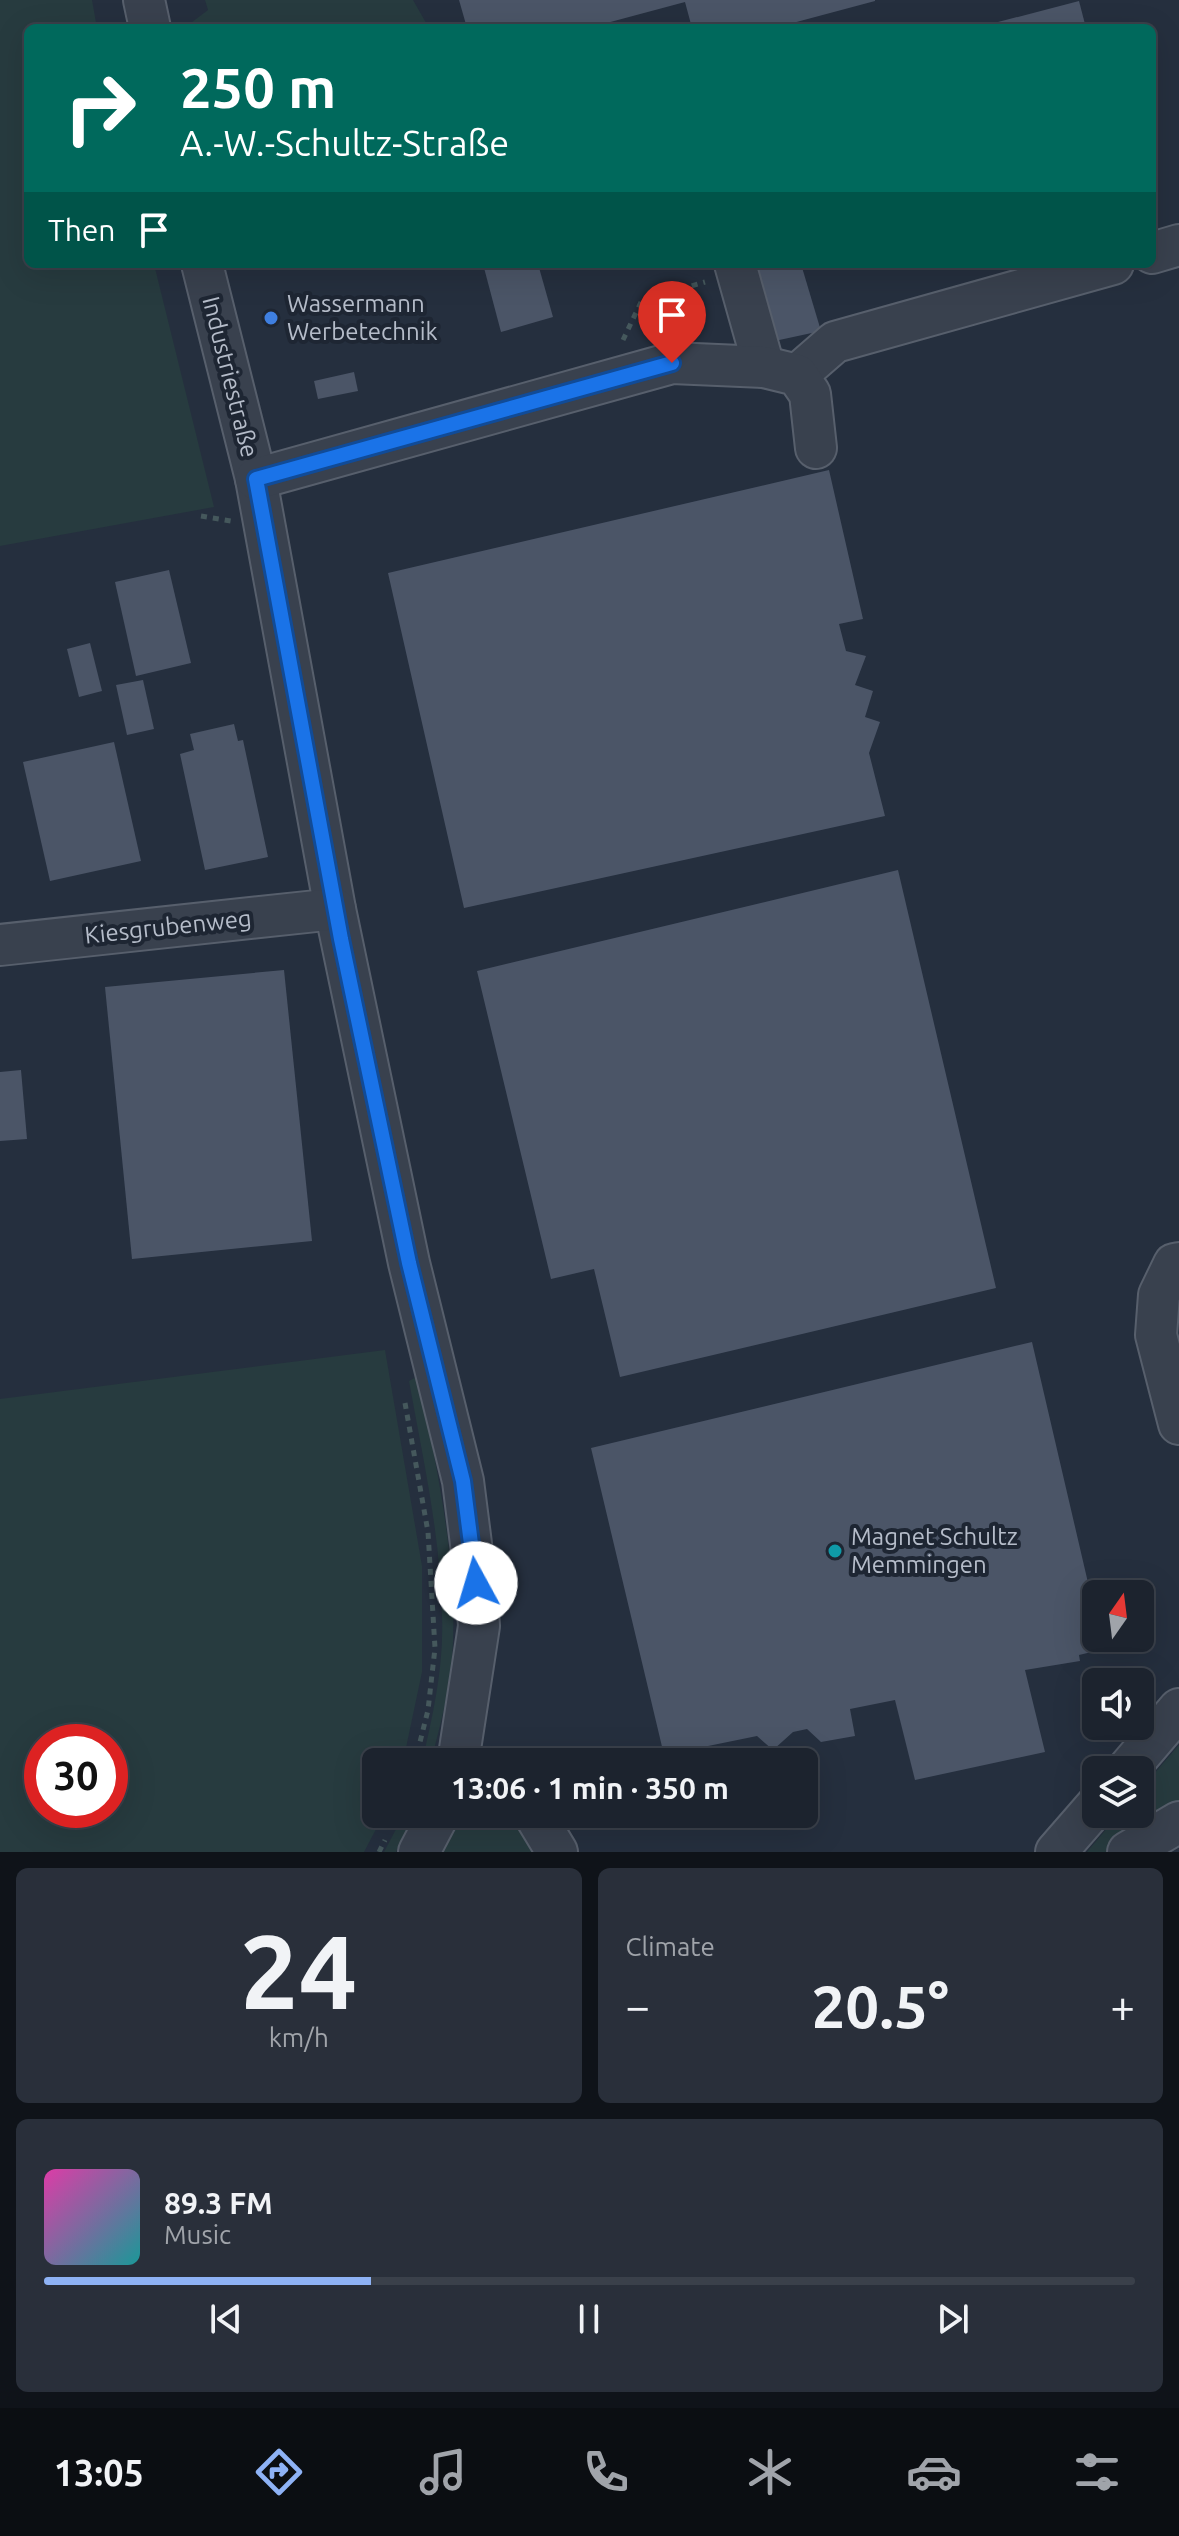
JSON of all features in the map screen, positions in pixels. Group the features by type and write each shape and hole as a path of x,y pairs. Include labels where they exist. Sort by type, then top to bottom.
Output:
{"street":[{"path":"144,0 149,24"},
{"path":"1156,252 1179,245"},
{"name":"Industriestraße","path":"203,268 256,479 335,909 409,1263 463,1481 479,1626 460,1748"},
{"path":"737,268 780,371 810,394 816,448"},
{"path":"256,479 672,363 780,371 835,342 1099,268"},
{"name":"Kiesgrubenweg","path":"0,945 335,909"},
{"path":"1179,1263 1174,1264 1159,1295 1156,1335 1179,1424"},
{"path":"1139,1756 1179,1709"},
{"path":"1056,1852 1082,1822"},
{"path":"1128,1852 1179,1822"},
{"path":"419,1852 432,1828"},
{"path":"542,1828 557,1852"}],"path":[{"path":"403,1388 428,1532 435,1648 428,1710 418,1748"}],"green space":[{"path":"0,0 92,0 96,24 24,24 24,268 155,268 214,507 0,546"},
{"path":"205,0 413,0 427,24 189,24 208,10"},
{"path":"385,1350 422,1566 422,1672 406,1748 362,1748 362,1828 377,1828 364,1852 0,1852 0,1399"},
{"path":"418,1376 445,1518 452,1589 451,1673 434,1748 425,1748 439,1672 441,1587 435,1528 409,1381"},
{"path":"1179,1745 1179,1810 1154,1826 1154,1774"},
{"path":"397,1828 408,1828 396,1852 384,1852"},
{"path":"457,1828 522,1828 535,1852 442,1852"},
{"path":"1107,1828 1151,1828 1114,1852 1087,1852"}],"building":[{"path":"459,0 875,0 789,24 691,24 685,2 603,24 466,24"},
{"path":"1079,1 1085,24 991,24"},
{"path":"484,268 539,268 553,317 501,332"},
{"path":"750,268 802,268 821,331 770,342"},
{"path":"354,372 358,391 318,399 314,381"},
{"path":"829,470 863,619 839,624 846,651 866,656 855,685 873,691 865,717 880,722 869,753 885,816 464,908 388,573"},
{"path":"169,570 191,663 136,676 115,582"},
{"path":"90,643 102,691 79,697 67,649"},
{"path":"143,680 154,729 127,735 116,685"},
{"path":"234,724 238,741 243,740 268,857 205,870 180,754 194,750 190,734"},
{"path":"114,742 141,861 50,881 23,762"},
{"path":"898,870 996,1288 620,1377 594,1269 551,1279 477,971"},
{"path":"284,970 312,1241 132,1259 105,987"},
{"path":"21,1070 27,1139 0,1141 0,1072"},
{"name":"Magnet Schultz Memmingen","path":"1032,1342 1087,1580 1082,1580 1082,1652 1092,1652 1079,1655 1080,1661 1025,1670 1045,1752 915,1780 895,1700 850,1709 855,1736 821,1742 807,1729 793,1732 775,1748 771,1748 757,1736 698,1748 662,1748 591,1448"}],"place":[{"name":"Wassermann Werbetechnik","path":"271,318"},
{"name":"Magnet Schultz Memmingen","path":"835,1551"}],"route":[{"path":"476,1583 463,1481 409,1263 341,939 256,479 672,363"}]}
